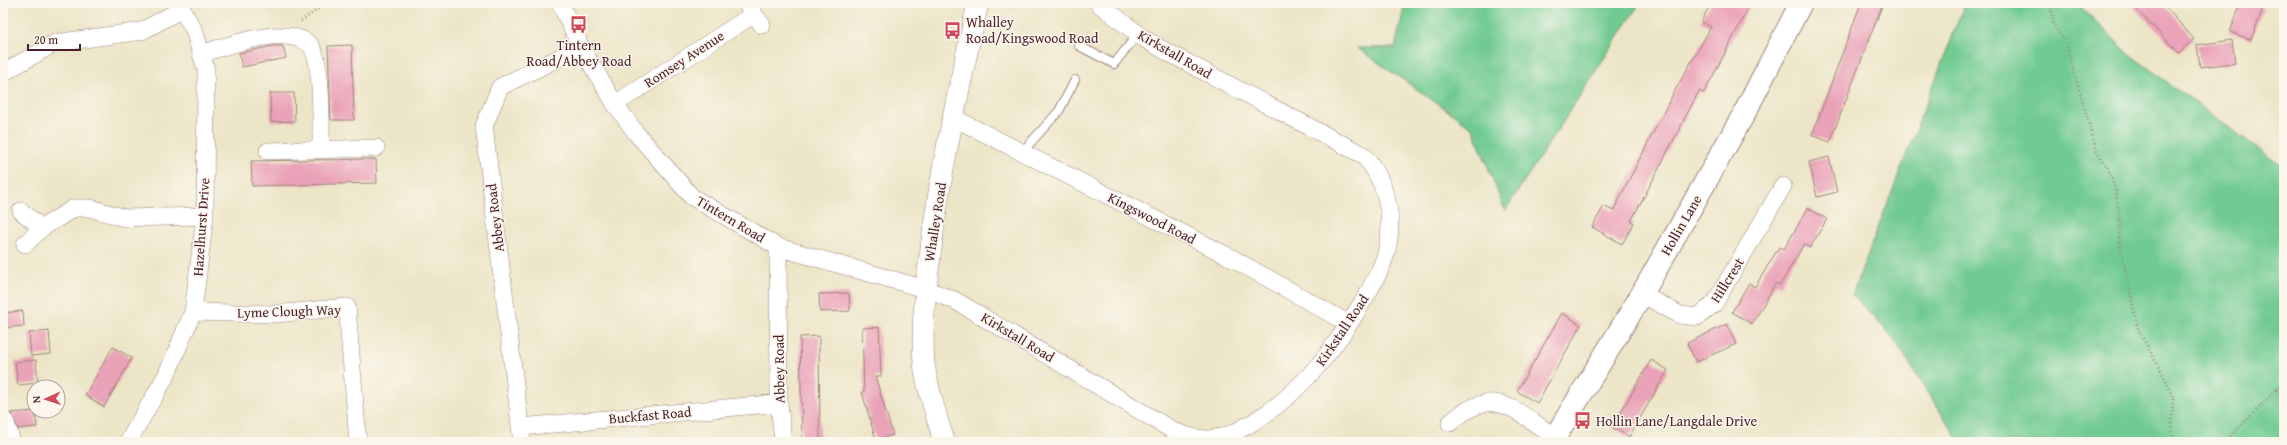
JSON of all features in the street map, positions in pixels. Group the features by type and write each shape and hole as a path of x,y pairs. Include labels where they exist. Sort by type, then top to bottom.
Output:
{"main road":[{"name":"Hollin Lane","path":"1553,439 1642,294 1745,112 1801,3"}],"street":[{"name":"Tintern Road","path":"560,3 581,47 615,104 636,133 692,197 778,247 925,289"},
{"name":"Whalley Road","path":"944,442 926,377 923,334 925,289 934,219 952,118 978,3"},
{"name":"Kirkstall Road","path":"925,289 970,308 1172,430 1186,436 1201,439 1217,438 1238,431 1280,403 1311,374 1349,324 1373,284 1388,245 1387,202 1384,188 1373,165 1363,155 1167,52 1138,34 1101,4"},
{"path":"3,73 55,43 142,31 180,6"},
{"name":"Hazelhurst Drive","path":"128,442 166,376 193,312 204,216 206,69 194,30 180,6"},
{"name":"Romsey Avenue","path":"615,104 754,14"},
{"path":"201,54 251,40 281,36 297,38 310,45 318,65 321,150"},
{"name":"Abbey Road","path":"521,435 484,126 500,87 581,47"},
{"name":"Kingswood Road","path":"952,118 1228,256 1349,324"},
{"path":"268,151 376,148"},
{"name":"Hillcrest","path":"1642,294 1680,315 1697,317 1714,304 1783,186"},
{"path":"25,244 42,228 74,208 90,208 125,218 204,216"},
{"path":"21,211 42,228"},
{"name":"Abbey Road","path":"778,247 778,403 783,442"},
{"name":"Lyme Clough Way","path":"193,312 275,314 347,307 358,442"},
{"path":"1450,423 1470,407 1490,401 1502,403 1553,439"},
{"name":"Buckfast Road","path":"521,435 778,403"},
{"path":"3,419 6,423 12,442"}],"lane":[{"path":"1079,46 1114,64 1138,34"},
{"path":"1022,152 1059,111 1074,80"}],"path":[{"path":"2050,3 2054,26 2065,41 2097,152 2108,168 2116,192 2120,222 2119,239 2138,329 2166,380 2173,398 2172,428 2174,442"},
{"path":"281,36 326,4"},
{"path":"2225,442 2284,382"},
{"path":"2276,389 2284,393"}],"green space":[{"path":"1405,3 1640,3 1505,211 1473,128 1357,48 1395,48"},
{"path":"1965,3 2077,3 2129,54 2284,168 2284,442 1960,442 1889,333 1852,295"}],"building":[{"path":"1711,3 1751,3 1704,93 1699,91 1631,221 1634,223 1622,244 1592,227 1604,206 1613,211 1673,94 1711,27 1701,22"},
{"path":"1861,3 1883,3 1830,142 1812,135"},
{"path":"2130,3 2162,3 2194,39 2179,53"},
{"path":"2241,3 2249,3 2263,8 2251,40 2230,32"},
{"path":"2232,40 2235,63 2200,67 2197,45"},
{"path":"352,45 354,120 331,120 328,46"},
{"path":"273,46 283,46 286,58 242,67 239,53"},
{"path":"270,93 294,93 295,121 271,122"},
{"path":"1829,157 1837,192 1817,197 1809,162"},
{"path":"376,159 377,183 252,186 251,161"},
{"path":"1808,208 1827,219 1810,248 1804,244 1780,285 1776,283 1752,324 1732,312 1749,283 1755,287 1779,247 1784,249"},
{"path":"849,293 850,311 820,312 819,294"},
{"path":"23,311 24,326 3,328 3,313"},
{"path":"1562,313 1581,325 1537,403 1517,391"},
{"path":"1727,324 1736,344 1696,362 1687,343"},
{"path":"879,327 881,376 875,376 893,435 876,440 862,392 864,392 862,328"},
{"path":"49,331 51,354 31,356 29,333"},
{"path":"819,336 820,442 802,442 800,337"},
{"path":"113,347 132,358 104,407 85,395"},
{"path":"36,360 38,379 26,379 26,384 18,385 15,362"},
{"path":"1651,360 1668,370 1629,437 1612,427"},
{"path":"26,412 26,419 36,419 37,427 18,429 11,413"}],"place":[{"name":"Tintern Road/Abbey Road","path":"579,25"},
{"name":"Whalley Road/Kingswood Road","path":"953,30"},
{"name":"Hollin Lane/Langdale Drive","path":"1583,421"}]}
